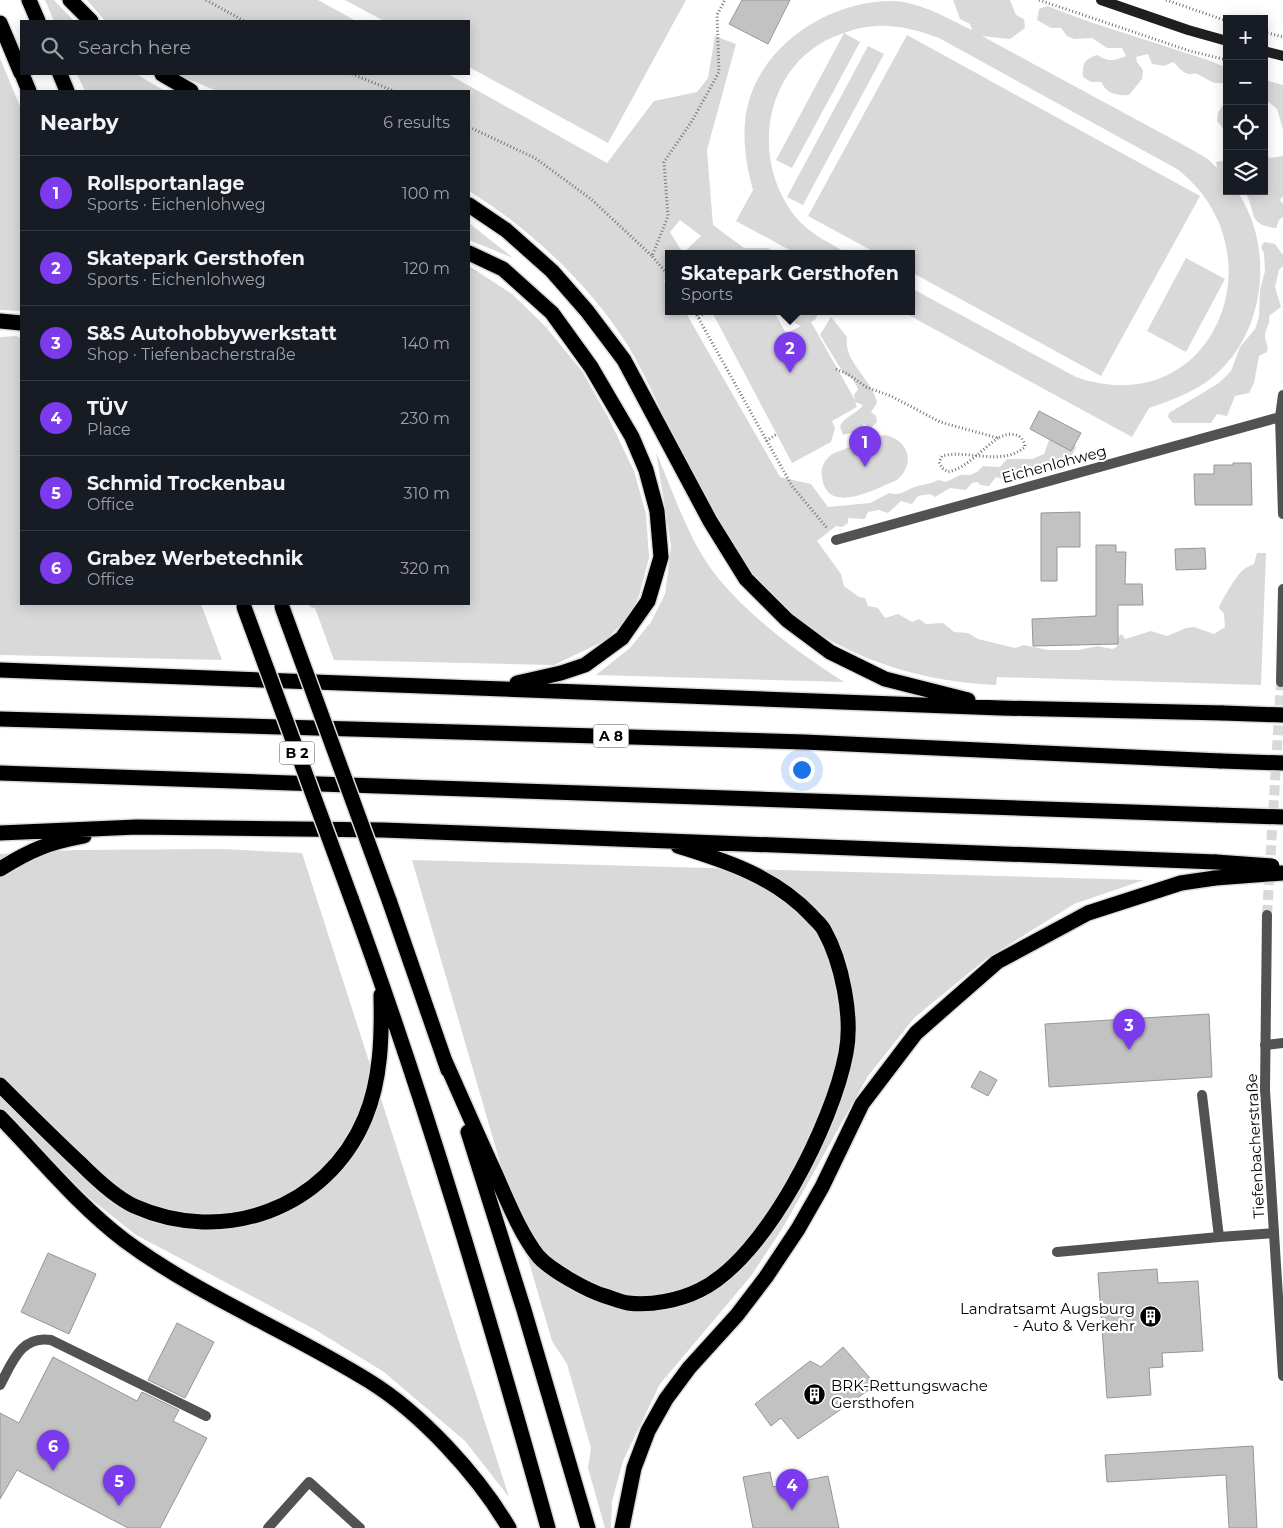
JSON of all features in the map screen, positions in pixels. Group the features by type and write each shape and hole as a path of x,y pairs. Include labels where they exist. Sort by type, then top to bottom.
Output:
{"highway":[{"path":"28,0 38,20"},
{"path":"70,0 89,20"},
{"path":"0,23 20,68"},
{"path":"23,75 29,90"},
{"path":"60,75 67,90"},
{"path":"164,75 190,90"},
{"path":"470,207 506,230 552,271 588,311 624,360 710,522 746,579 787,620 830,652 885,680 1001,708"},
{"path":"470,253 503,269 552,313 592,367 632,437 646,470 657,511 661,557 648,601 622,638 585,664 562,673 478,688"},
{"path":"0,321 20,323"},
{"name":"B 2","path":"243,606 381,981"},
{"path":"282,606 389,900 445,1061 524,1310 588,1528"},
{"path":"0,662 44,671"},
{"path":"0,670 1001,708 1283,716"},
{"name":"A 8","path":"0,719 784,742 1283,763"},
{"path":"0,773 1283,817"},
{"path":"0,833 137,827 383,830 1283,866"},
{"path":"0,869 31,850 58,841 137,827"},
{"path":"445,1061 512,1210 539,1257 588,1291 628,1303 669,1301 701,1290 738,1262 769,1224 794,1184 825,1122 846,1053 848,1013 842,975 823,929 796,900 761,876 717,858 657,840"},
{"path":"622,1528 634,1468 648,1431 666,1398 689,1368 737,1315 766,1277 798,1230 822,1187 862,1104 916,1034 997,962 1088,913 1182,883 1215,878 1283,873"},
{"path":"0,1085 100,1182 133,1206 169,1218 206,1223 241,1220 279,1208 310,1190 334,1169 354,1142 366,1116 382,1042 381,981"},
{"path":"381,981 458,1216 548,1528"},
{"path":"0,1117 77,1201 124,1239 172,1272 371,1382 416,1418 459,1460 500,1511 509,1528"}],"street":[{"path":"1101,0 1223,39"},
{"path":"1268,51 1283,56"},
{"path":"1283,395 1280,417 1283,514"},
{"name":"Eichenlohweg","path":"836,540 1280,417"},
{"path":"1280,682 1283,589"},
{"name":"Tiefenbacherstraße","path":"1267,915 1265,1090 1283,1376"},
{"path":"1265,1045 1283,1043"},
{"path":"1202,1095 1219,1237"},
{"path":"1057,1252 1274,1233"},
{"path":"0,1385 20,1348 43,1338 51,1340 206,1416"},
{"path":"268,1528 309,1482 360,1528"}],"path":[{"path":"206,0 242,20"},
{"path":"652,256 668,216 664,162 692,121 719,72 718,16 725,0"},
{"path":"1039,0 1190,51 1223,59"},
{"path":"1166,0 1223,20"},
{"path":"1268,33 1283,38"},
{"path":"354,75 392,90"},
{"path":"470,127 534,158 590,199 652,256 665,271"},
{"path":"698,315 792,486 836,540"},
{"path":"836,369 848,374 866,386 891,396 940,422 998,438"},
{"path":"766,441 777,434"},
{"path":"998,438 974,457 958,470 948,472 942,468 939,462 942,456 949,454 974,457 1009,455 1018,453 1025,446 1022,437 1014,434 1006,434 998,438"}],"shaded area":[{"path":"45,0 54,0 73,20 54,20"},
{"path":"87,0 318,0 354,20 104,20"},
{"path":"345,0 686,0 608,143 470,68 470,20 382,20"},
{"path":"953,0 1010,0 1016,15 1024,19 1025,28 1010,39 982,36 1189,148 1208,159 1217,168 1216,162 1223,161 1223,195 1239,195 1249,213 1257,237 1260,263 1259,288 1254,313 1245,336 1231,358 1214,376 1199,387 1175,399 1149,408 1132,437 908,315 915,315 915,290 1076,377 1124,385 1165,376 1197,354 1218,322 1228,284 1225,243 1209,203 1177,169 939,38 915,30 892,26 868,27 844,33 818,45 797,63 782,85 772,110 769,137 771,164 779,191 800,221 826,242 841,250 790,250 736,221 753,190 745,148 745,122 750,96 761,73 777,52 796,34 818,20 842,10 868,3 894,1 925,8 972,30 970,24 960,19"},
{"path":"1047,6 1208,60 1223,66 1223,83 1214,83 1195,73 1191,74 1182,71 1173,62 1164,66 1152,64 1148,54 1136,57 1143,70 1142,79 1129,95 1113,93 1106,89 1101,82 1091,82 1083,77 1083,69 1089,58 1097,55 1111,60 1126,56 1122,48 1107,48 1092,38 1074,39 1067,36 1061,28 1051,28 1037,20 1039,9"},
{"path":"844,33 860,42 792,168 776,160"},
{"path":"907,35 1200,196 1101,376 915,274 915,250 871,250 808,216"},
{"path":"715,36 736,44 707,150 713,225 744,248 768,248 771,250 686,250 701,236 680,220 670,232 681,250 665,250 665,315 687,315 780,477 811,484 828,507 870,503 889,493 898,494 938,480 946,482 960,475 970,475 977,472 983,466 1000,467 1007,459 1032,459 1044,454 1049,440 1056,436 1074,440 1076,448 1071,456 1066,458 1064,465 1059,467 1045,467 1034,472 1023,471 1008,480 996,477 989,486 980,485 978,482 972,483 966,490 950,488 935,497 930,494 918,496 912,504 901,501 888,513 879,510 868,512 865,519 848,518 848,523 842,527 836,526 817,541 841,574 844,586 859,597 865,598 868,606 878,608 885,618 898,614 912,622 919,619 926,624 943,623 954,632 968,633 978,639 1015,648 1024,645 1048,650 1078,650 1098,646 1112,649 1117,647 1119,636 1122,634 1125,639 1151,631 1167,636 1186,628 1194,627 1214,634 1225,627 1224,614 1219,608 1230,588 1245,568 1254,564 1257,553 1266,553 1261,685 997,677 996,685 960,682 925,676 890,666 857,654 825,638 796,618 769,594 745,567 719,527 696,485 637,361 612,321 576,279 536,240 514,222 470,192 470,90 215,90 178,75 450,75 607,163 654,101 697,92 708,78"},
{"path":"868,46 884,54 803,205 787,197"},
{"path":"0,58 20,107 20,311 0,310"},
{"path":"77,75 138,75 163,90 85,90"},
{"path":"1268,81 1283,85 1283,130 1277,109 1268,101"},
{"path":"1223,104 1223,128 1217,121 1218,113"},
{"path":"1268,156 1270,158 1283,156 1283,196 1280,200 1283,204 1283,217 1279,220 1276,228 1266,226 1256,219 1247,195 1268,195"},
{"path":"470,224 513,258 470,240"},
{"path":"1264,242 1275,244 1283,255 1283,266 1279,270 1275,287 1281,307 1269,316 1265,336 1267,352 1259,356 1254,383 1249,393 1235,396 1227,416 1217,414 1211,423 1173,423 1168,417 1169,413 1219,383 1231,371 1240,347 1255,329 1259,317 1260,290 1265,271 1264,253 1261,248"},
{"path":"1186,258 1225,279 1186,352 1147,331"},
{"path":"470,267 512,294 545,326 582,371 607,415 634,471 646,514 649,558 639,596 629,616 606,640 554,665 334,660 315,608 309,605 470,605"},
{"path":"714,315 776,315 786,333 801,326 788,319 786,315 818,315 815,320 811,322 855,400 854,395 858,389 853,379 844,374 820,335 831,317 847,337 849,355 870,386 877,403 871,412 876,416 877,422 871,428 864,424 858,431 843,435 840,426 845,419 858,411 863,405 855,402 857,407 832,421 835,428 831,442 792,463"},
{"path":"0,337 20,338 20,605 201,605 222,660 0,655"},
{"path":"885,435 900,442 907,453 907,467 897,480 866,493 843,498 833,495 826,489 822,477 822,467 832,454 877,436"},
{"path":"656,452 690,533 718,578 761,622 844,682 596,675 630,648 651,622 665,594 671,546"},
{"path":"221,849 302,853 509,1497 465,1441 384,1372 314,1329 136,1235 87,1196 0,1111 0,854 75,850"},
{"path":"412,860 1144,880 1074,904 986,959 914,1018 868,1076 782,1229 751,1276 660,1384 623,1461 612,1501 611,1528 605,1528 588,1468 591,1448 567,1364 552,1341"}],"building":[{"path":"742,0 790,0 768,44 729,24"},
{"path":"1039,411 1081,433 1071,451 1030,429"},
{"path":"1233,463 1251,463 1252,505 1195,505 1194,474 1214,474 1214,465 1233,465"},
{"path":"1080,512 1080,547 1057,547 1057,581 1041,581 1041,513"},
{"path":"1096,545 1116,545 1116,552 1126,552 1125,584 1142,584 1143,605 1118,605 1118,644 1033,646 1032,619 1096,616"},
{"path":"1205,548 1206,569 1176,570 1175,549"},
{"path":"1209,1014 1212,1077 1049,1087 1045,1024"},
{"path":"980,1071 997,1080 988,1096 971,1087"},
{"path":"48,1253 96,1274 69,1334 21,1312"},
{"name":"Landratsamt Augsburg - Auto & Verkehr","path":"1157,1269 1158,1283 1198,1281 1203,1351 1162,1353 1163,1367 1149,1368 1151,1395 1107,1398 1098,1273"},
{"path":"177,1323 214,1342 185,1398 148,1380"},
{"name":"BRK-Rettungswache Gersthofen","path":"843,1347 876,1385 798,1439 781,1418 771,1426 755,1404 810,1361 821,1367"},
{"path":"53,1357 137,1401 142,1392 179,1410 173,1421 207,1438 160,1528 128,1528 17,1470 0,1499 0,1413 19,1423"},
{"path":"1253,1446 1257,1528 1229,1528 1226,1475 1107,1482 1105,1455"},
{"path":"770,1472 773,1487 828,1476 839,1528 753,1528 743,1477"}],"tunnel":[{"path":"1267,915 1281,682"}],"place":[{"name":"Skatepark Gersthofen","path":"790,373"},
{"name":"Rollsportanlage","path":"865,467"},
{"name":"S&S Autohobbywerkstatt","path":"1129,1050"},
{"name":"Landratsamt Augsburg - Auto & Verkehr","path":"1151,1317"},
{"name":"BRK-Rettungswache Gersthofen","path":"815,1394"},
{"name":"Grabez Werbetechnik","path":"53,1471"},
{"name":"Schmid Trockenbau","path":"119,1506"},
{"name":"TÜV","path":"792,1510"}]}
